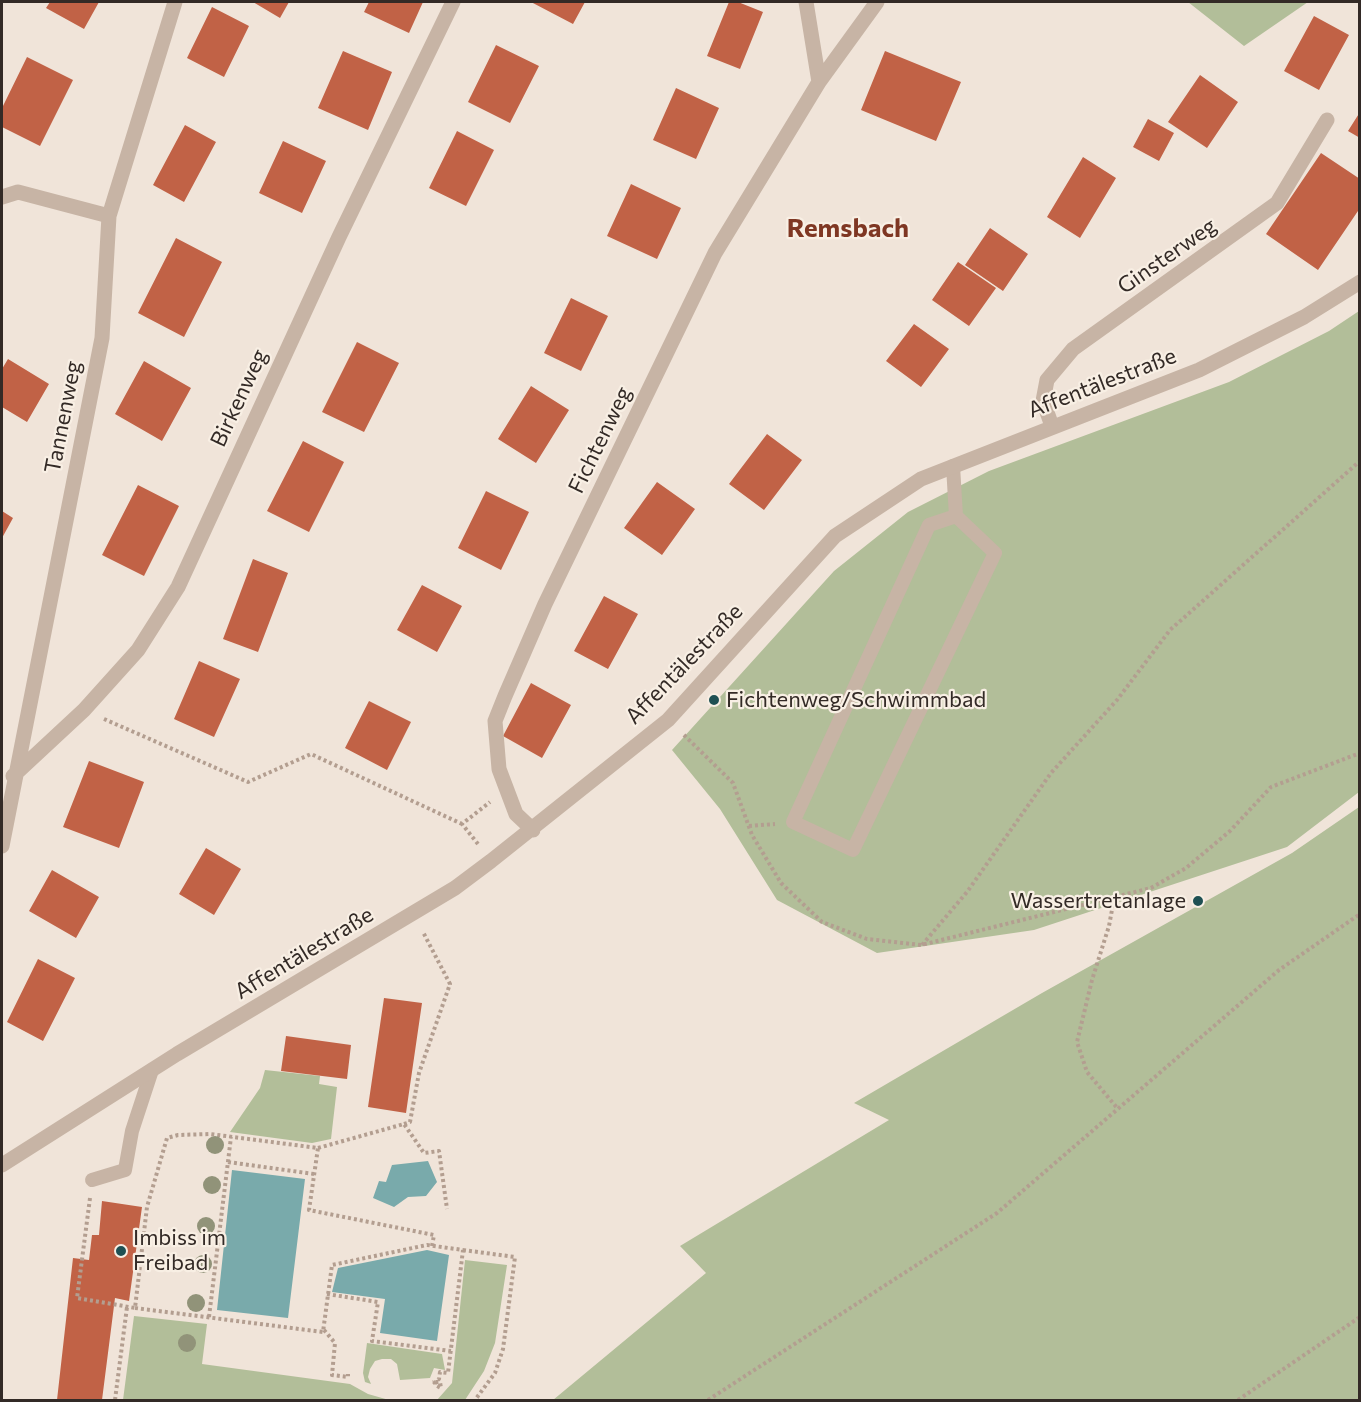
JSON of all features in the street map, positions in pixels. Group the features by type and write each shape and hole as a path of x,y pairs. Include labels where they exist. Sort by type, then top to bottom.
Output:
{"street":[{"name":"Tannenweg","path":"2,846 13,776 102,338 109,216 175,2"},
{"name":"Birkenweg","path":"13,776 84,710 138,650 178,587 294,333 453,2"},
{"path":"806,2 819,82"},
{"name":"Fichtenweg","path":"533,830 516,814 499,769 495,722 540,614 715,253 819,82 877,2"},
{"name":"Ginsterweg","path":"1052,426 1043,401 1047,380 1072,349 1277,203 1327,120"},
{"path":"2,197 18,192 109,216"},
{"name":"Affentälestraße","path":"2,1165 152,1070 455,888 533,830 668,720 835,536 921,479 1199,370 1305,317 1359,282"}],"lane":[{"path":"953,466 956,516 995,553 853,850 793,822 929,525 956,516"},
{"path":"92,1180 125,1170 132,1131 152,1070"}],"path":[{"path":"921,945 967,892 1051,773 1116,700 1170,630 1359,461"},
{"path":"84,710 248,782 311,754 462,824 491,861"},
{"path":"668,720 712,760 733,783 752,835 781,883 822,922 867,939 921,945 1151,888 1186,868 1230,831 1270,787 1359,753"},
{"path":"462,824 507,790"},
{"path":"1114,899 1109,926 1092,980 1077,1042 1087,1072 1118,1109"},
{"path":"135,1308 147,1207 167,1138 178,1135 210,1134 318,1149 410,1122 419,1072 450,984 413,914"},
{"path":"708,1401 997,1213 1279,970 1359,914"},
{"path":"404,1124 424,1153 439,1151 447,1209"},
{"path":"209,1317 231,1137"},
{"path":"318,1149 309,1210 434,1235 432,1246"},
{"path":"228,1162 314,1174"},
{"path":"92,1180 77,1298 127,1307 323,1332 323,1330"},
{"path":"343,1375 332,1376 335,1343 323,1330 332,1265 432,1246 515,1257 503,1349 495,1373 475,1401"},
{"path":"434,1382 440,1372 448,1373 463,1250"},
{"path":"327,1294 378,1302 372,1341 451,1351"},
{"path":"115,1401 127,1307"},
{"path":"1238,1401 1359,1317"}],"green space":[{"path":"1188,2 1308,2 1244,46"},
{"path":"1359,311 1359,792 1287,847 1034,930 877,953 777,900 720,809 672,750 834,571 908,512 989,471 1229,382 1329,331"},
{"path":"1359,807 1359,1400 553,1400 706,1273 680,1246 889,1120 854,1103 1042,993 1292,853"},
{"path":"265,1070 320,1076 319,1084 337,1087 331,1139 312,1143 230,1132 260,1088"},
{"path":"465,1260 507,1265 495,1343 484,1371 465,1400 437,1400 452,1383"},
{"path":"134,1316 207,1324 202,1364 350,1384 368,1394 389,1400 123,1400"},
{"path":"367,1343 442,1354 445,1370 434,1368 430,1378 400,1380 397,1364 391,1359 382,1359 375,1361 370,1369 368,1377 371,1384 365,1382 363,1373"}],"water":[{"path":"428,1161 437,1182 426,1196 408,1197 394,1207 373,1198 379,1181 386,1182 392,1165"},
{"path":"232,1170 305,1179 288,1318 217,1310"},
{"path":"427,1250 449,1255 437,1341 380,1333 385,1299 332,1292 338,1268"}],"building":[{"path":"50,2 99,2 84,29 46,8"},
{"path":"253,2 289,2 280,18"},
{"path":"369,2 423,2 409,33 364,12"},
{"path":"531,2 585,2 573,24"},
{"path":"729,2 738,2 763,12 740,69 707,56"},
{"path":"212,7 249,26 224,77 187,58"},
{"path":"1314,16 1349,35 1319,90 1284,71"},
{"path":"496,45 539,66 510,123 468,102"},
{"path":"343,51 392,72 368,130 318,108"},
{"path":"885,51 961,82 936,141 861,110"},
{"path":"27,57 73,80 40,146 2,127 2,108"},
{"path":"1200,75 1238,102 1207,148 1168,122"},
{"path":"676,88 719,108 696,159 653,140"},
{"path":"1360,112 1360,138 1348,131"},
{"path":"1148,119 1174,133 1159,161 1133,147"},
{"path":"185,125 216,142 184,202 153,185"},
{"path":"457,131 494,150 466,206 429,188"},
{"path":"283,141 326,161 302,213 259,193"},
{"path":"1321,153 1360,179 1360,208 1318,270 1266,234"},
{"path":"1083,157 1116,178 1080,238 1047,217"},
{"path":"631,184 681,208 657,259 607,236"},
{"path":"990,228 1028,254 1003,291 965,265"},
{"path":"176,238 222,262 184,337 138,313"},
{"path":"958,262 996,288 969,326 932,300"},
{"path":"571,298 608,316 581,371 544,353"},
{"path":"914,324 949,349 921,387 886,361"},
{"path":"357,342 399,363 364,432 322,412"},
{"path":"8,359 49,384 27,422 2,407 2,369"},
{"path":"144,361 191,388 162,441 115,414"},
{"path":"531,386 569,410 536,463 498,439"},
{"path":"767,434 802,460 764,510 729,484"},
{"path":"303,441 344,462 309,532 267,511"},
{"path":"657,482 695,509 662,555 624,528"},
{"path":"138,485 179,506 144,576 102,555"},
{"path":"486,491 529,512 501,570 458,548"},
{"path":"2,511 13,518 2,538"},
{"path":"253,559 288,573 258,652 223,639"},
{"path":"422,585 462,606 437,652 397,630"},
{"path":"604,596 638,614 608,669 574,651"},
{"path":"199,661 240,679 214,737 174,719"},
{"path":"531,683 571,705 542,758 503,736"},
{"path":"369,701 411,722 387,770 345,748"},
{"path":"89,761 144,782 119,848 63,827"},
{"path":"206,848 241,869 214,915 179,894"},
{"path":"52,870 99,897 76,938 29,911"},
{"path":"38,959 75,978 43,1041 7,1022"},
{"path":"384,998 422,1003 406,1113 368,1107"},
{"path":"286,1036 351,1045 347,1079 281,1071"},
{"path":"102,1201 142,1207 129,1301 115,1298 102,1400 57,1400 73,1258 89,1260 92,1235 99,1235"}],"place":[{"name":"Fichtenweg/Schwimmbad","path":"714,700"},
{"name":"Wassertretanlage","path":"1198,901"},
{"name":"Imbiss im Freibad","path":"121,1251"}],"district":[{"name":"Remsbach","path":"848,228"}]}
